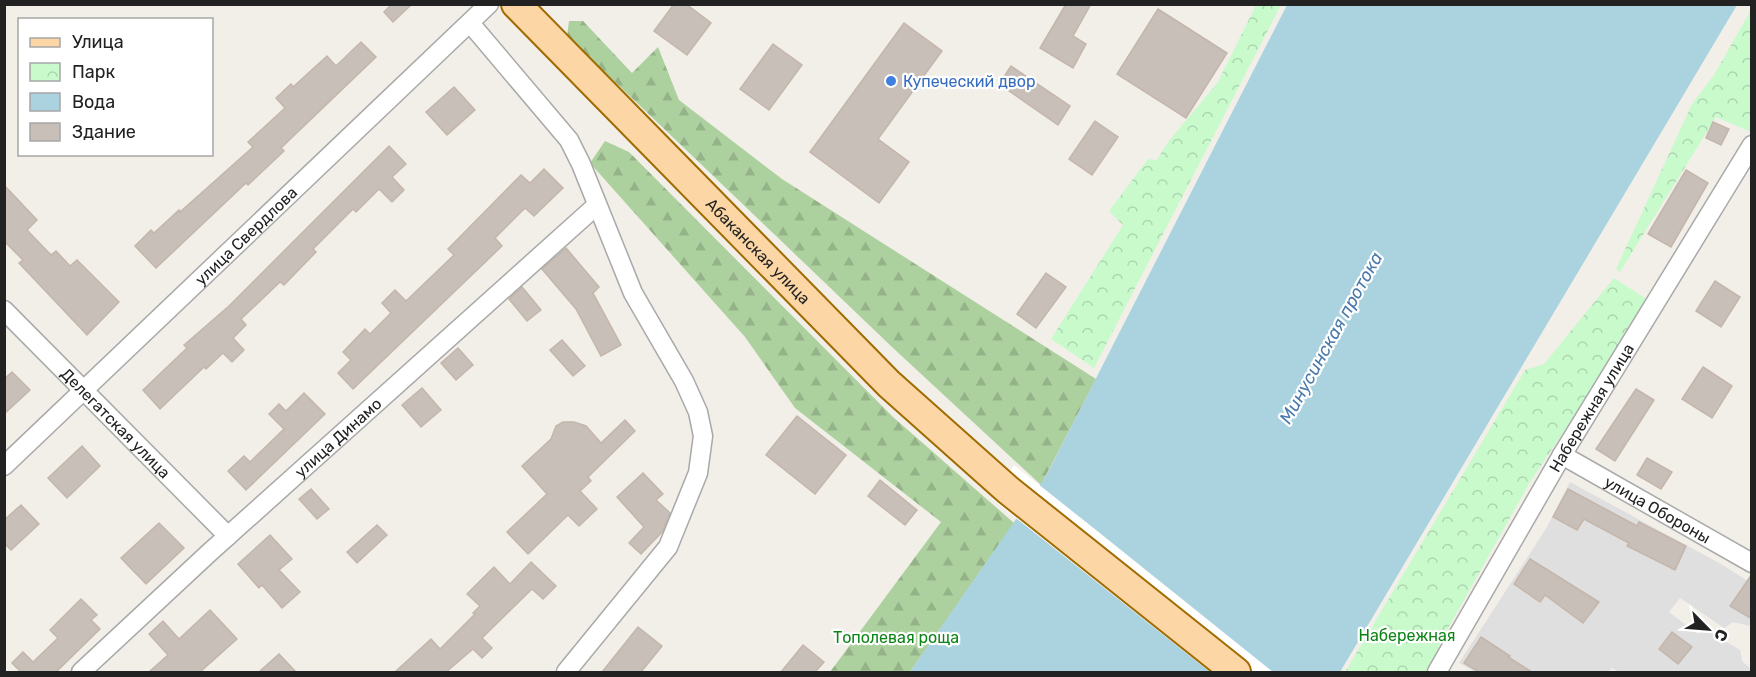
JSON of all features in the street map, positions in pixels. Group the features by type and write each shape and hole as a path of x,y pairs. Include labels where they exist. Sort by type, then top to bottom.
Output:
{"main road":[{"name":"Абаканская улица","path":"516,4 889,384 1008,490 1236,672"}],"street":[{"name":"улица Свердлова","path":"4,466 489,4"},
{"path":"470,23 569,140 633,293 684,381 698,412 703,436 698,473 668,547 566,672"},
{"name":"Набережная улица","path":"1437,672 1562,455 1752,145"},
{"name":"улица Динамо","path":"81,672 228,536 597,205"},
{"name":"Делегатская улица","path":"4,310 228,536"},
{"name":"улица Обороны","path":"1562,455 1752,563"}],"shaded area":[{"path":"1570,482 1721,564 1751,583 1750,626 1733,622 1724,628 1680,598 1669,612 1698,634 1707,630 1740,650 1742,661 1751,669 1751,672 1619,672 1612,668 1608,672 1475,672 1459,663 1547,527"}],"green space":[{"path":"1256,5 1281,5 1094,368 1051,339 1123,225 1109,211 1148,159 1157,160 1168,142 1218,82"},
{"path":"1751,10 1751,132 1716,117 1620,272 1616,269 1692,104 1714,75"},
{"path":"569,21 583,21 632,73 658,47 679,100 782,179 1096,379 1041,485 892,347 567,36"},
{"name":"Тополевая роща","path":"605,141 629,152 893,417 1014,523 910,672 830,672 941,522 795,408 745,337 590,163"},
{"name":"Набережная","path":"1614,278 1651,302 1530,482 1441,641 1429,672 1345,672 1525,370 1544,364"}],"water":[{"name":"Минусинская протока","path":"1287,5 1737,5 1340,672 910,672 1046,476"}],"pier":[{"path":"1014,465 1273,672 1210,672 992,499"}],"building":[{"path":"392,4 412,4 393,22 384,12"},
{"path":"674,4 686,4 711,23 687,55 654,31"},
{"path":"1066,4 1091,4 1073,36 1086,44 1073,68 1040,48"},
{"path":"1158,9 1227,53 1186,118 1117,74"},
{"path":"904,23 942,51 878,139 909,162 879,203 810,152"},
{"path":"361,42 376,57 281,148 284,151 248,185 246,183 156,268 135,246 151,230 154,233 179,210 180,212 253,147 248,142 285,108 276,98 291,84 293,87 327,56 336,66"},
{"path":"773,44 802,65 769,110 740,89"},
{"path":"1011,66 1070,106 1058,125 999,84"},
{"path":"454,87 475,110 447,135 426,112"},
{"path":"1095,121 1118,137 1092,175 1069,159"},
{"path":"1713,122 1729,129 1721,145 1706,138"},
{"path":"389,146 406,164 392,177 404,190 392,202 379,189 356,212 353,209 313,249 316,252 284,285 280,282 241,319 246,325 233,338 244,350 232,362 223,353 206,369 204,367 160,409 143,390 187,348 184,345 229,306"},
{"path":"544,169 563,188 534,216 525,208 495,238 502,246 353,389 338,373 351,360 343,352 365,329 370,334 391,313 382,303 395,290 406,301 454,255 448,249 521,175 530,183"},
{"path":"1686,170 1708,183 1671,247 1648,234"},
{"path":"4,185 37,220 27,230 51,255 56,251 70,266 77,260 119,302 87,335 19,263 23,260 4,241"},
{"path":"566,248 599,287 593,293 621,345 601,356 576,309 542,269"},
{"path":"1046,273 1066,287 1036,328 1017,314"},
{"path":"1715,281 1740,297 1721,327 1696,311"},
{"path":"522,287 541,310 527,321 509,299"},
{"path":"562,340 585,366 573,376 550,350"},
{"path":"458,348 473,365 456,380 441,363"},
{"path":"1703,367 1732,386 1712,418 1682,399"},
{"path":"12,372 30,390 4,414 4,379"},
{"path":"422,388 441,410 421,427 402,405"},
{"path":"1636,389 1654,400 1615,461 1596,449"},
{"path":"304,393 325,414 246,490 228,471 244,456 250,462 284,429 269,414 279,404 286,411"},
{"path":"797,416 846,455 815,494 766,455"},
{"path":"625,420 635,431 588,477 591,481 580,491 597,509 579,526 568,515 528,554 507,532 547,494 522,466 551,439 556,426 563,422 574,422 586,426 601,443"},
{"path":"82,446 100,466 67,498 48,478"},
{"path":"1647,458 1672,472 1661,489 1637,475"},
{"path":"643,473 663,494 656,500 670,513 662,532 641,554 629,543 644,527 617,497"},
{"path":"880,480 917,510 905,525 868,496"},
{"path":"311,489 329,509 317,519 299,499"},
{"path":"1568,489 1637,526 1639,522 1686,546 1675,570 1627,546 1629,543 1584,519 1577,530 1553,517"},
{"path":"21,505 39,524 11,550 4,543 4,520"},
{"path":"159,523 184,548 146,584 121,558"},
{"path":"377,525 387,535 357,563 347,552"},
{"path":"270,535 292,559 279,570 300,592 282,608 262,585 259,588 238,564"},
{"path":"1530,559 1599,602 1583,623 1545,595 1540,602 1514,584"},
{"path":"531,562 556,586 543,599 532,589 482,638 492,648 482,658 473,649 446,672 395,672 431,639 440,649 475,614 473,613 480,606 467,594 494,567 510,584"},
{"path":"1752,574 1752,619 1730,606"},
{"path":"81,599 97,615 91,620 100,629 56,672 21,672 12,663 23,652 33,662 58,638 50,630"},
{"path":"210,610 237,639 200,672 149,672 168,655 149,634 163,621 179,639"},
{"path":"638,627 662,646 641,672 602,672"},
{"path":"1672,632 1692,647 1678,664 1659,649"},
{"path":"1481,637 1532,672 1479,672 1464,663"},
{"path":"803,645 824,662 815,672 781,672"},
{"path":"279,654 296,672 259,672"}],"place":[{"name":"Купеческий двор","path":"891,81"}]}
